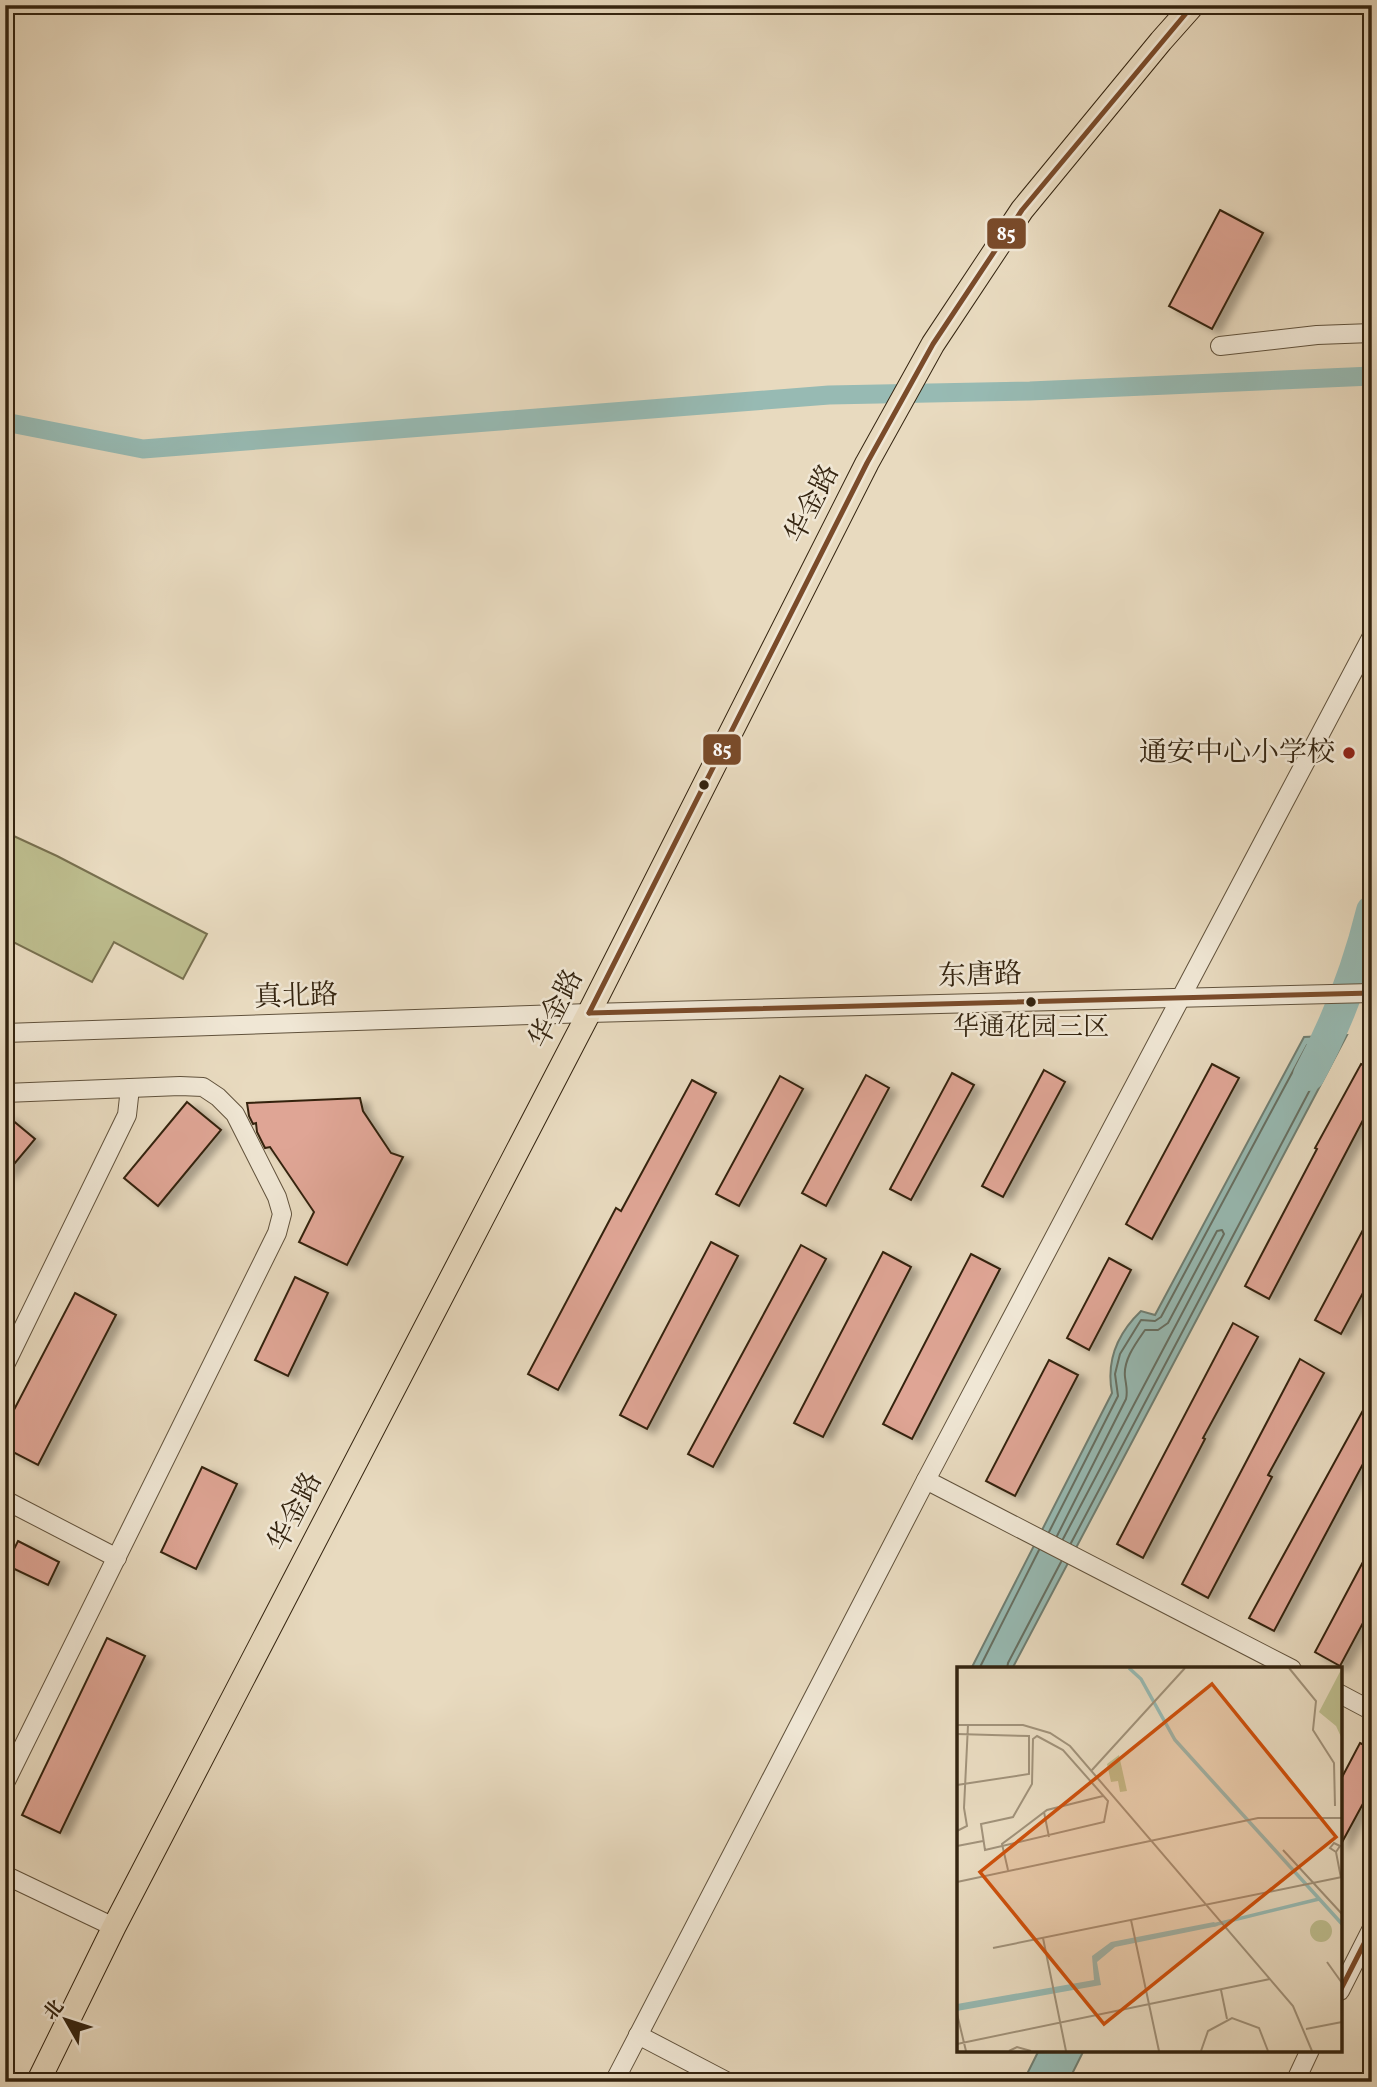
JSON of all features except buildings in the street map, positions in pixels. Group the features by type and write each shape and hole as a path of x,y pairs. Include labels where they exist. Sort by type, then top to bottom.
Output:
{"main road":[{"name":"华金路","path":"38,2082 114,1927 589,1013 884,432 927,354 1022,210 1193,5"}],"street":[{"path":"1220,346 1317,335 1372,333"},
{"path":"614,2082 926,1480 1372,636"},
{"name":"东唐路","path":"589,1013 1372,993"},
{"name":"真北路","path":"5,1033 589,1013"},
{"path":"5,1093 130,1087 203,1087 218,1097 234,1114 277,1197 282,1214 277,1233 5,1783"},
{"path":"5,1365 127,1115 130,1087"},
{"path":"926,1480 1086,1560 1288,1667"},
{"path":"5,1500 117,1558"},
{"path":"1342,1695 1372,1710"},
{"path":"5,1874 114,1927"},
{"path":"1342,1987 1372,1928"},
{"path":"638,2035 728,2082"},
{"path":"1295,2082 1309,2052"}],"green space":[{"path":"5,832 207,934 183,979 114,942 92,982 5,938"}],"water":[{"path":"1347,1035 1013,1667 972,1667 1112,1393 1112,1359 1120,1338 1141,1311 1155,1315 1304,1037"},
{"path":"1038,2052 1083,2052 1068,2082 1023,2082"}],"waterway":[{"path":"5,422 143,449 829,395 1030,391 1372,376"},
{"path":"1309,1075 1346,995 1372,911"}],"transit line":[{"name":"85","path":"589,1013 867,463 933,344 1022,210 1193,5"},
{"name":"85","path":"589,1013 1372,993"},
{"name":"85","path":"1342,1987 1372,1928"}],"place":[{"name":"通安中心小学校","path":"1349,753"},
{"name":"华通花园三区","path":"1031,1002"}]}
